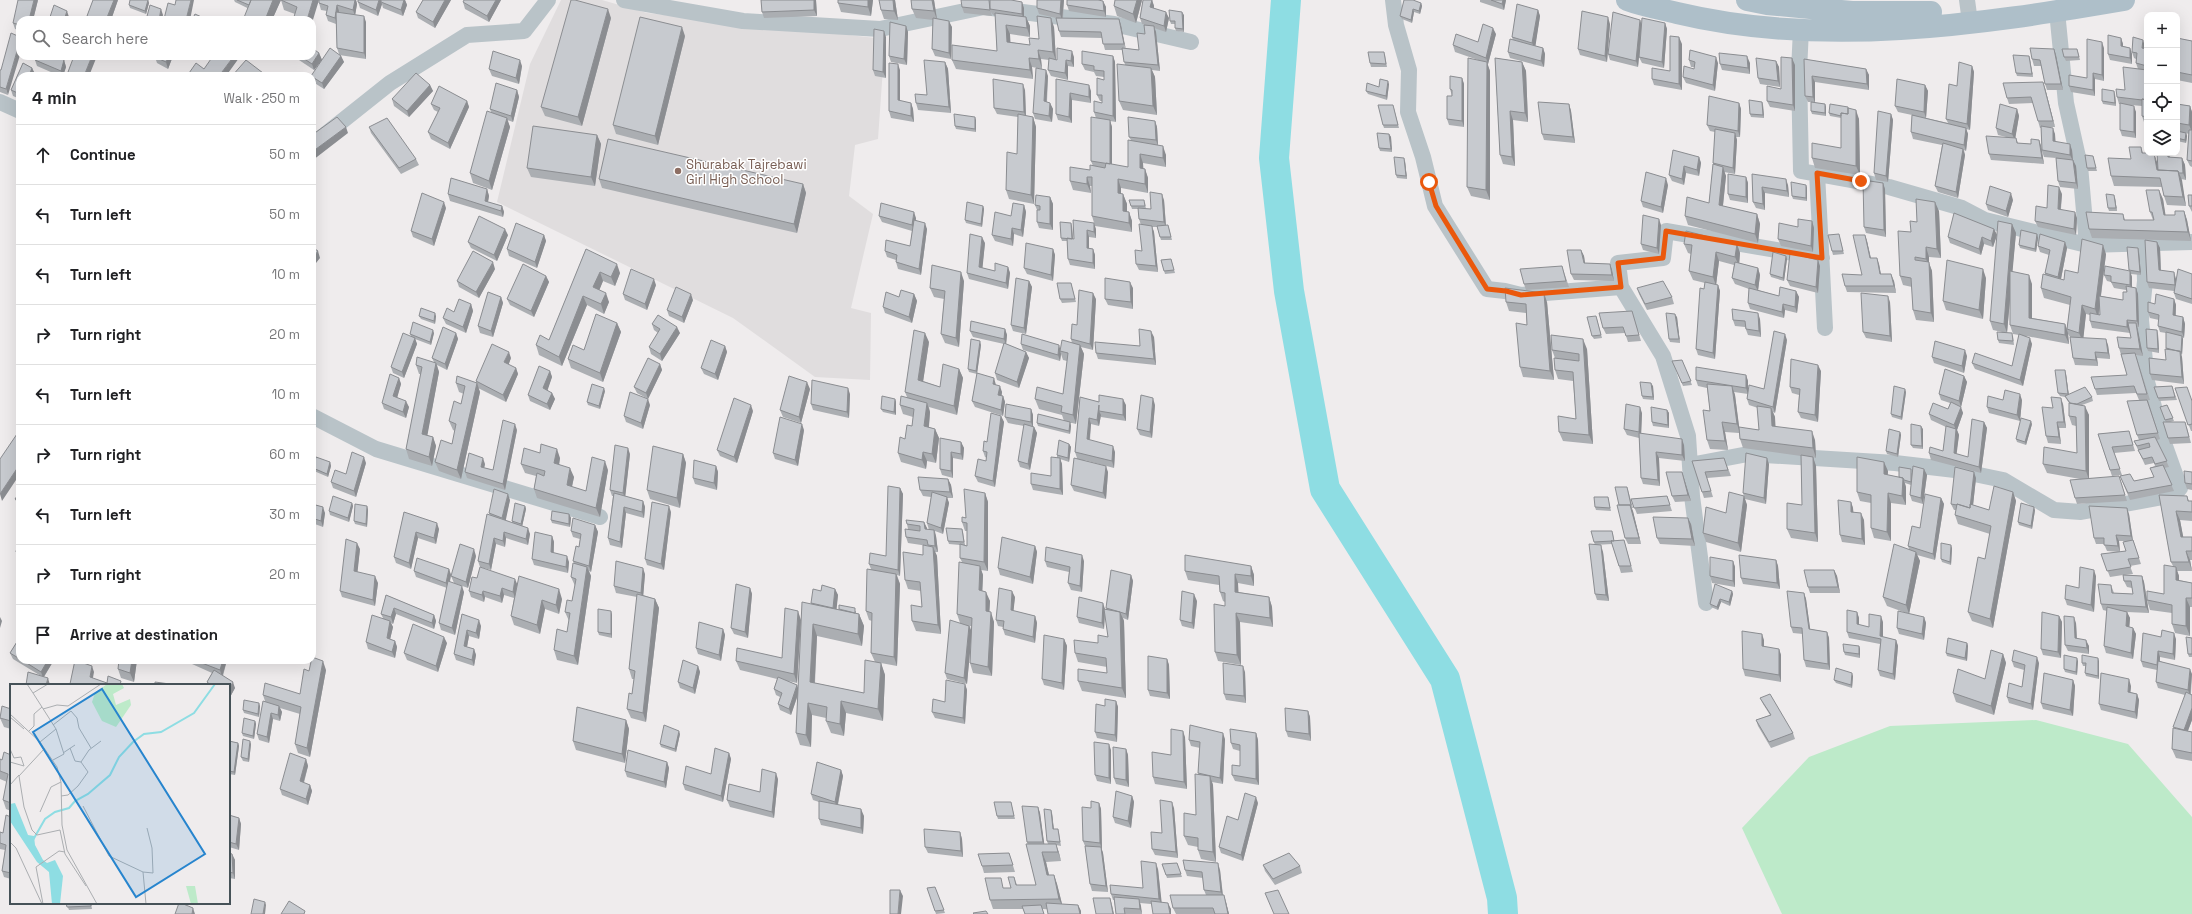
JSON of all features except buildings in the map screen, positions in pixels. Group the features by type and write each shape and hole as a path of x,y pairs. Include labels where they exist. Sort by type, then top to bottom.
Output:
{"main road":[{"path":"1627,0 1717,22 1801,29 1886,30 1968,10 2057,11 2124,0"},
{"path":"1747,0 1767,4 1852,12 1920,14 1968,10 2030,0"}],"street":[{"path":"316,142 390,82 467,35 524,31 548,0"},
{"path":"624,0 743,21 880,29 984,6 1114,24 1191,42"},
{"path":"1393,0 1396,25 1409,70 1408,112 1423,157 1436,206 1487,289 1506,291 1521,295 1621,287"},
{"path":"2057,11 2066,103 2080,166 2087,245"},
{"path":"1801,29 1801,171 1889,187 1962,208 1986,220 2087,245 2192,242"},
{"path":"0,102 16,109"},
{"path":"1817,173 1825,328"},
{"path":"1706,603 1688,436 1663,356 1621,287 1618,263 1663,258 1666,231 1822,258"},
{"path":"1690,465 1748,454 1895,464 1956,470 2003,480 2054,510 2070,512 2081,512 2174,494 2180,488 2165,446 2147,382 2141,320 2144,281 2144,243"},
{"path":"316,418 376,449 600,517"}],"shaded area":[{"name":"Shurabak Tajrebawi Girl High School","path":"561,0 602,0 647,13 885,39 878,139 855,145 849,196 873,214 851,308 871,313 870,380 815,377 733,318 497,202 530,64"}],"green space":[{"path":"2036,720 2128,744 2192,817 2192,914 1782,914 1742,828 1809,757 1890,726"}],"waterway":[{"path":"1286,0 1274,158 1289,291 1325,489 1445,679 1502,898 1503,914"}],"place":[{"name":"Shurabak Tajrebawi Girl High School","path":"678,171"}],"route":[{"path":"1429,182 1436,206 1487,289 1506,291 1521,295 1621,287 1618,263 1663,258 1666,231 1822,258 1817,173 1861,181"}]}
